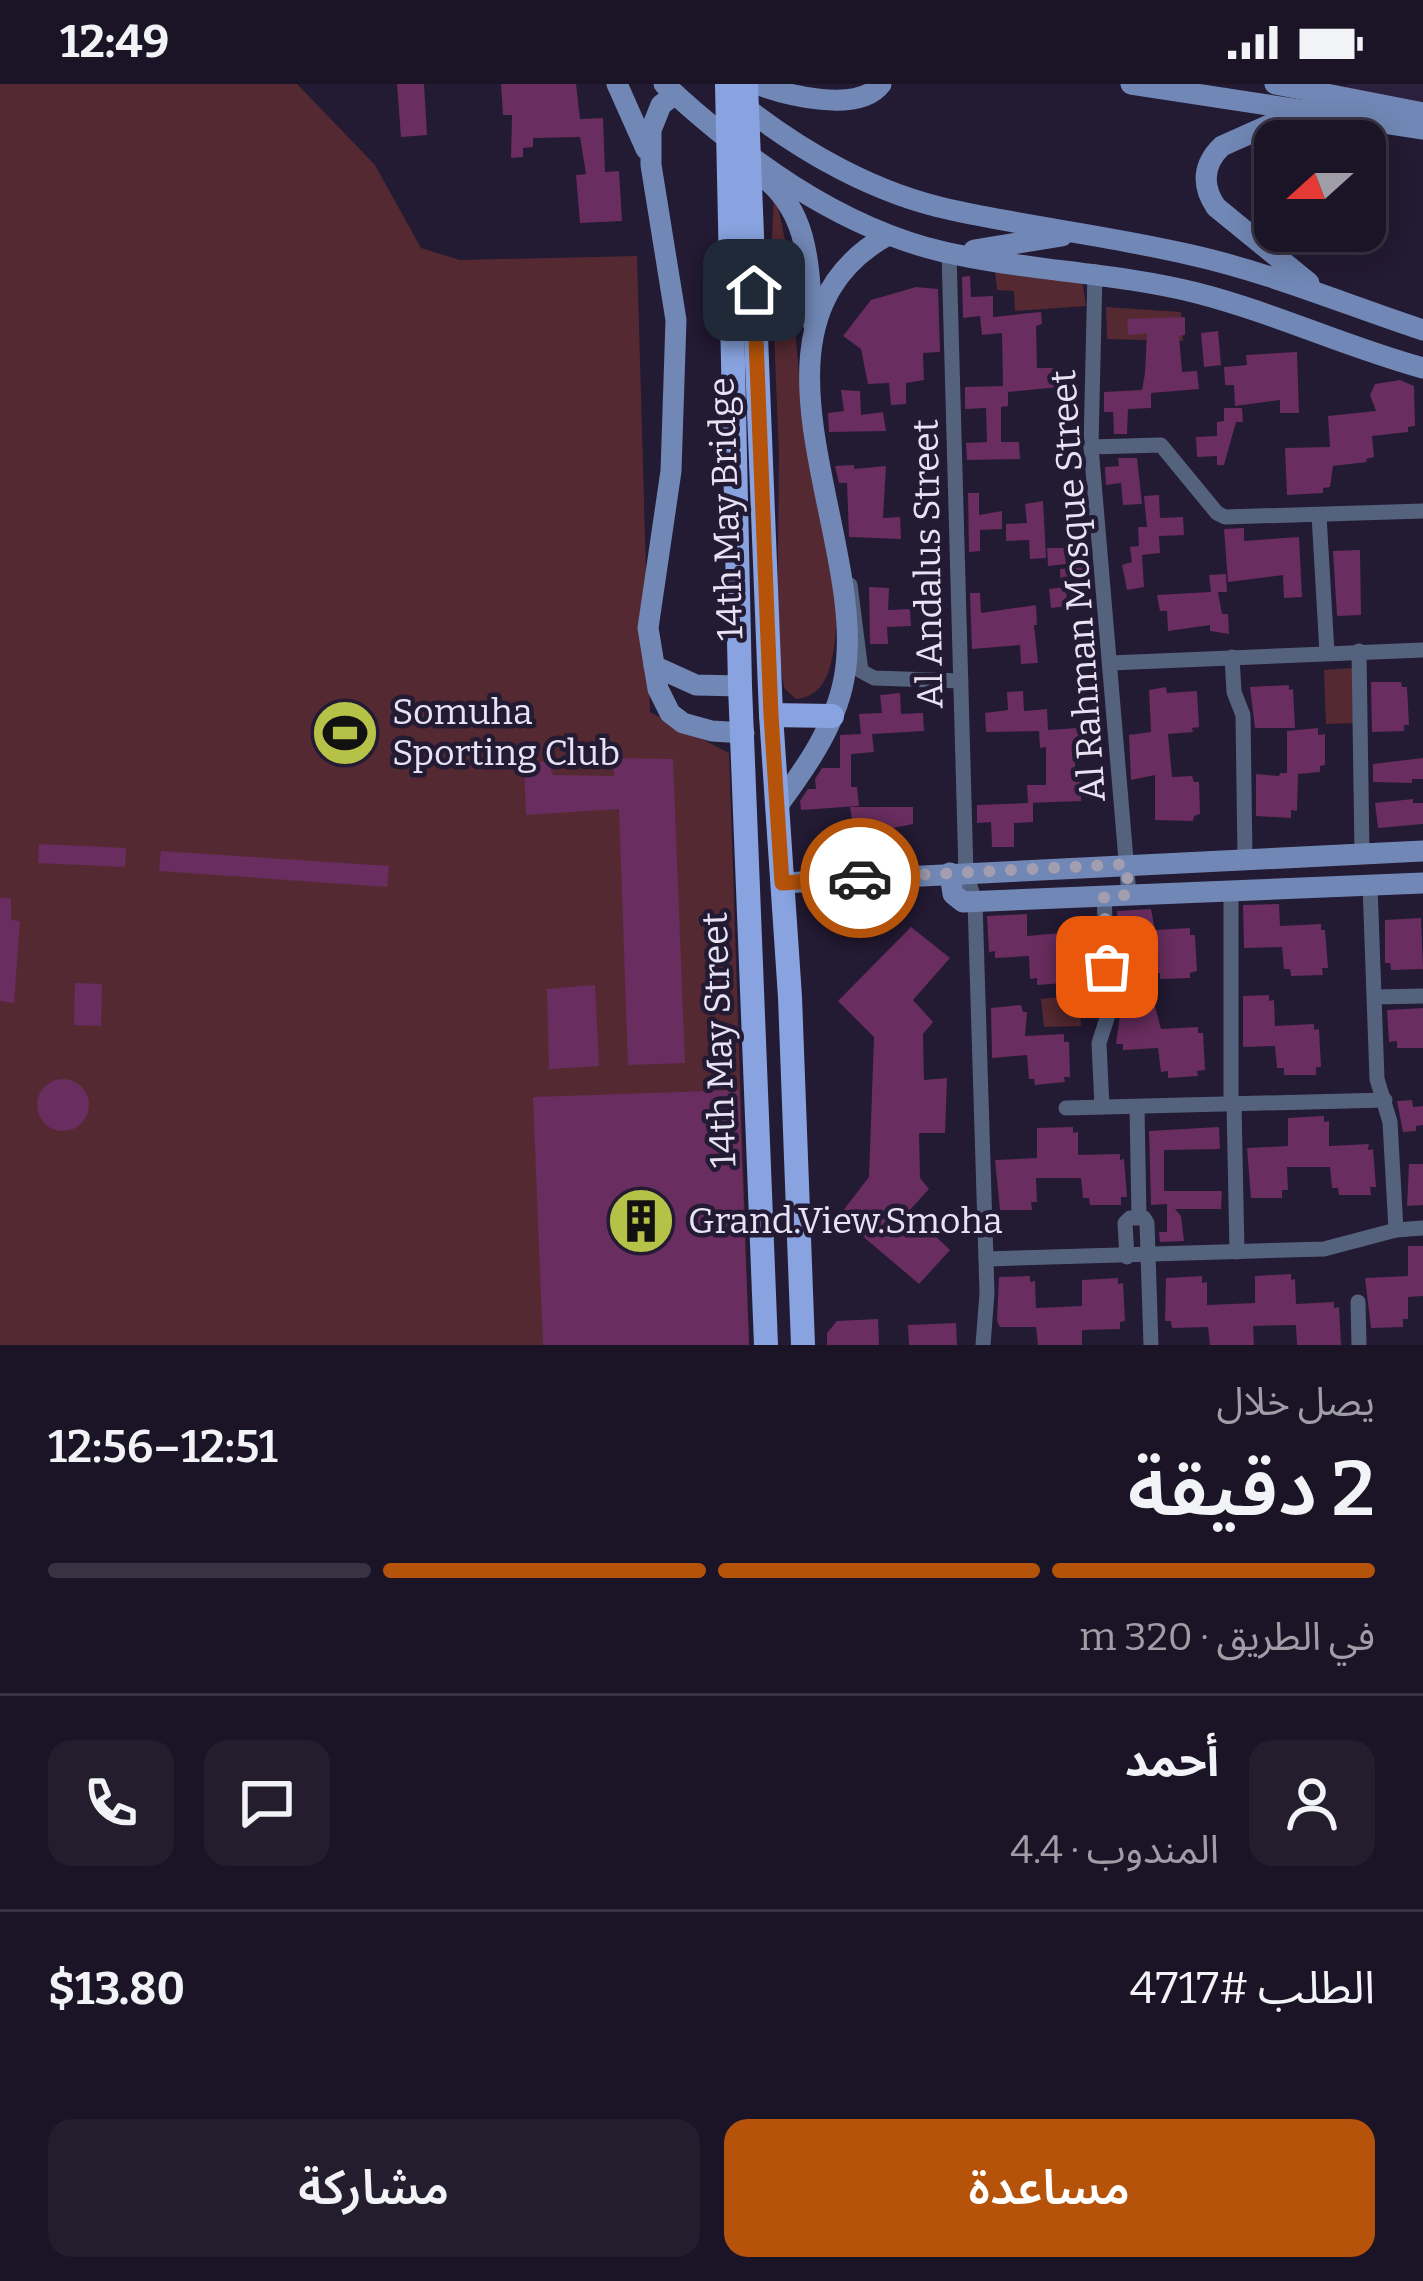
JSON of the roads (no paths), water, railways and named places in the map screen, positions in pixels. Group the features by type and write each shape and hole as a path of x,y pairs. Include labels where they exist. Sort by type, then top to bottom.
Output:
{"main road":[{"path":"617,84 651,164 676,341 671,471 648,628 658,689 670,713 683,723 744,733"},
{"path":"716,84 802,146 868,182 949,210 1190,254 1317,290 1423,330"},
{"name":"14th May Bridge","path":"727,84 740,195 771,715"},
{"name":"14th May Bridge","path":"740,686 740,195 746,84"},
{"path":"756,84 791,95 828,99 866,96 881,84"},
{"path":"1131,84 1423,129"},
{"path":"1275,84 1423,113"},
{"path":"651,164 652,121 669,89 817,201 888,235 950,253 1095,272 1196,293 1423,368"},
{"path":"1301,111 1222,146 1208,164 1206,186 1216,206 1317,290"},
{"path":"661,213 668,193 663,128 672,114 686,113 783,194 803,234 813,330 810,362 817,455 847,634 844,678 832,716 807,765 776,808"},
{"path":"950,253 1083,233"},
{"path":"813,330 837,279 862,252 888,235"},
{"path":"654,666 696,685 740,686"},
{"name":"14th May Street","path":"740,686 766,1345"},
{"path":"771,715 832,716"},
{"name":"14th May Street","path":"771,715 803,1345"},
{"path":"782,883 1423,851"},
{"path":"958,873 956,898 975,902 1423,883"}],"street":[{"name":"Al Andalus Street","path":"950,253 961,680 958,873"},
{"name":"Al Rahman Mosque Street","path":"1095,272 1091,447 1129,895"},
{"path":"1091,447 1161,446 1221,516 1423,511"},
{"path":"1319,515 1328,652"},
{"path":"836,549 856,606 857,658 862,671 874,678 961,680"},
{"path":"1110,663 1423,650"},
{"path":"1359,651 1362,854"},
{"path":"1232,657 1234,692 1243,715 1245,858"},
{"path":"1370,885 1377,1078 1390,1122 1396,1230"},
{"path":"1231,891 1238,1252"},
{"path":"1102,1107 1099,1043 1109,1012 1104,896"},
{"path":"975,902 986,1259 983,1345"},
{"path":"1375,997 1423,996"},
{"path":"1066,1108 1385,1100"},
{"path":"1136,1106 1139,1217"},
{"path":"1126,1256 1125,1222 1139,1217 1147,1221 1151,1345"},
{"path":"986,1259 1324,1249 1396,1230 1423,1228"},
{"path":"1358,1302 1359,1345"}],"place":[{"name":"Somuha Sporting Club","path":"345,733"},
{"name":"Grand.View.Smoha","path":"641,1221"}]}
